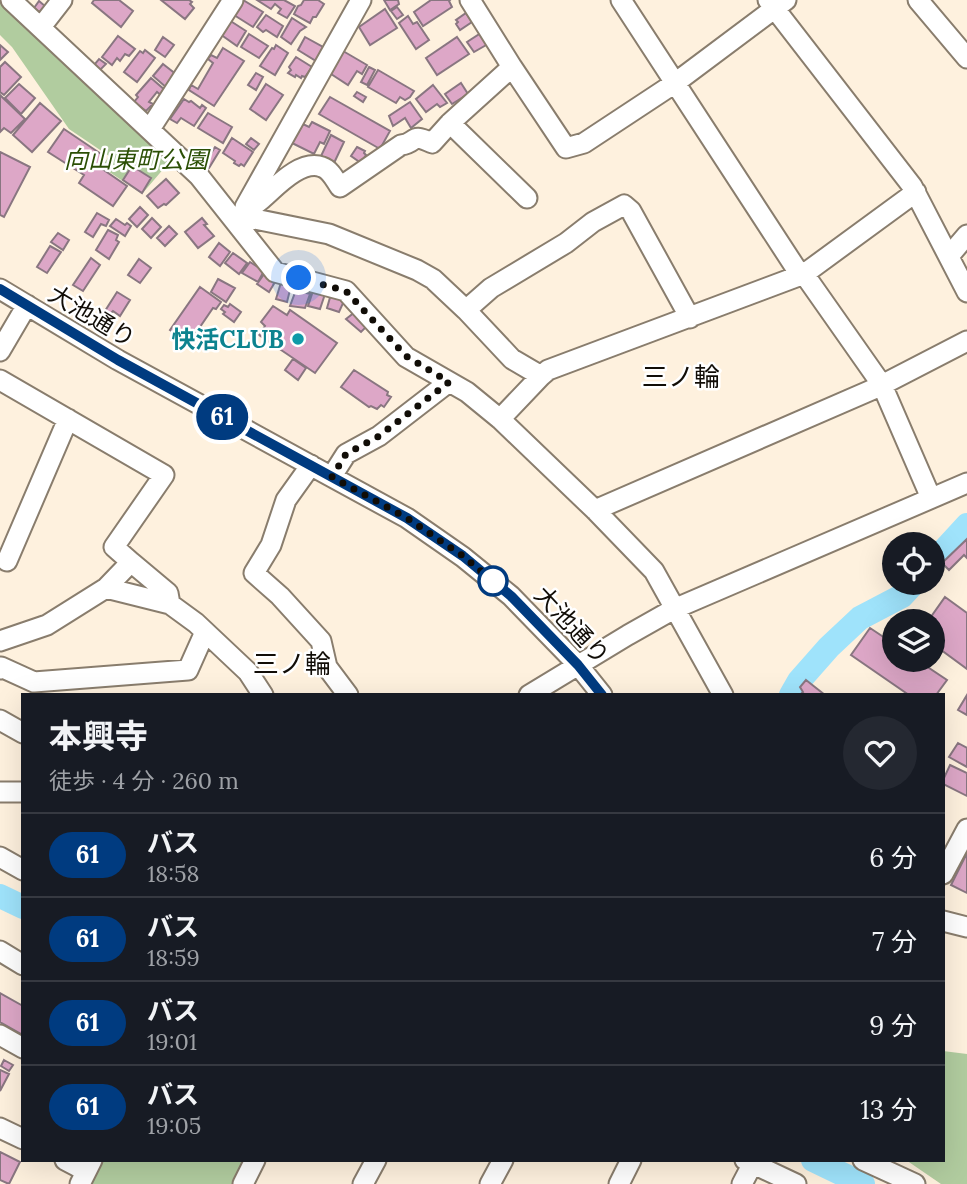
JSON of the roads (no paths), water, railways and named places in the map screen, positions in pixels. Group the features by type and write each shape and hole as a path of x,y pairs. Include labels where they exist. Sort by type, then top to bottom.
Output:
{"street":[{"path":"11,0 199,176 235,215 275,272 346,291 406,356 467,393 500,419 595,510 654,571 722,693"},
{"path":"41,27 62,0"},
{"path":"150,129 233,0"},
{"path":"235,215 362,0"},
{"path":"470,0 566,148 584,143 675,83 777,3 916,192 967,292"},
{"path":"621,0 797,270 804,274 883,385 931,498"},
{"path":"918,0 967,58"},
{"path":"235,215 264,198 285,178 313,165 329,171 340,187 415,138 432,143 450,123 512,67"},
{"path":"450,123 527,198"},
{"path":"500,419 548,370 804,274 916,192"},
{"path":"466,310 491,288 624,205 631,211 690,318"},
{"path":"235,215 330,234 417,270 433,279 512,359 541,376"},
{"path":"949,256 967,235"},
{"name":"大池通り","path":"0,289 118,360 407,518 463,556 511,596 578,665 600,693"},
{"path":"0,351 27,305"},
{"path":"595,510 883,385 967,341"},
{"path":"0,380 164,475 114,547 168,593 170,604"},
{"path":"332,477 346,454 379,436 449,382"},
{"path":"7,561 68,419"},
{"path":"311,465 285,500 271,545 254,573 280,596 321,641 327,667 346,693"},
{"path":"532,693 674,609 967,483"},
{"path":"0,641 47,625 106,588 131,562"},
{"path":"106,588 170,604 248,672 261,693"},
{"path":"0,669 1,667 34,682 188,670 205,632"},
{"path":"0,720 21,732"},
{"path":"0,792 21,792"},
{"path":"945,870 967,829"},
{"path":"0,857 21,869"},
{"path":"945,922 967,927"},
{"path":"0,951 21,964"},
{"path":"0,1035 21,1047"},
{"path":"0,1128 21,1138"},
{"path":"68,1162 86,1172"},
{"path":"243,1184 254,1162"},
{"path":"363,1184 375,1162"},
{"path":"490,1184 502,1162"},
{"path":"619,1184 630,1162"},
{"path":"742,1184 749,1162 796,1184"},
{"path":"867,1162 915,1184"}],"waterway":[{"path":"945,549 967,525"},
{"path":"792,693 799,681 829,647 860,618 903,595"},
{"path":"0,896 21,906"},
{"path":"817,1162 863,1184"}],"place":[{"name":"快活CLUB","path":"298,339"}],"district":[{"name":"三ノ輪","path":"681,376"},
{"name":"三ノ輪","path":"292,663"}],"park label":[{"name":"向山東町公園","path":"136,159"}]}
